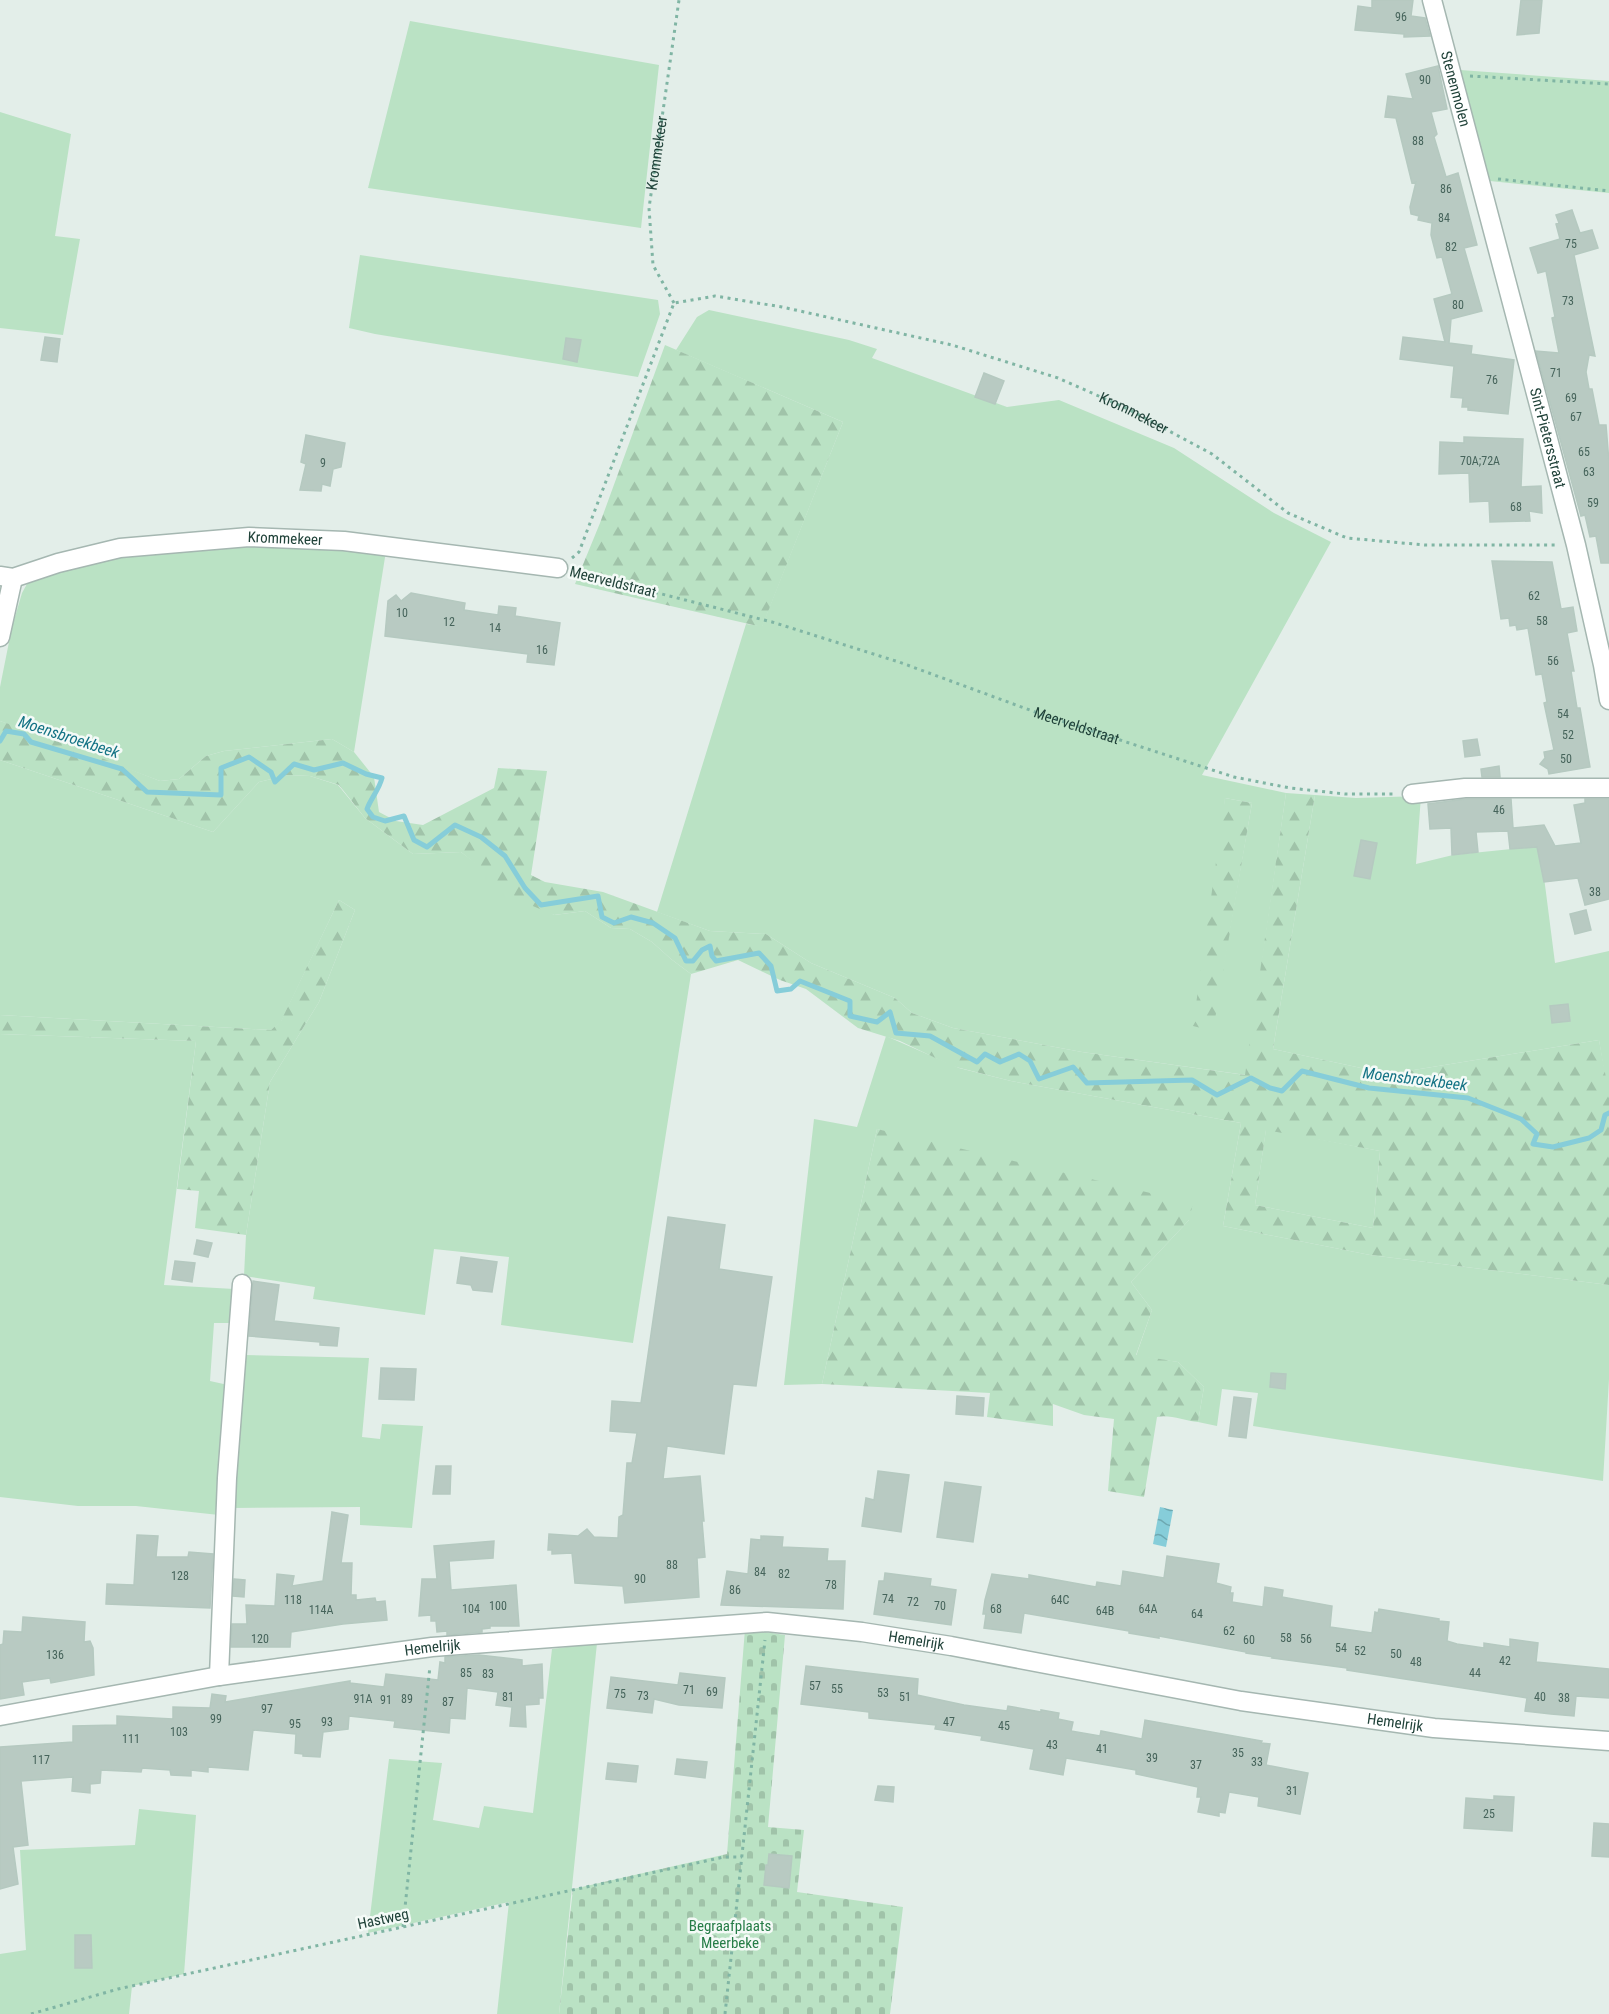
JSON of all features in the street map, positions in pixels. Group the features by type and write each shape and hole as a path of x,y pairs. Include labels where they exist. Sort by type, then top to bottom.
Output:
{"street":[{"name":"Stenenmolen","path":"1432,0 1479,177"},
{"name":"Sint-Pietersstraat","path":"1479,177 1576,545 1609,700"},
{"name":"Krommekeer","path":"7,577 120,548 249,537 344,541 558,568"},
{"path":"0,637 7,577"},
{"path":"1412,794 1465,788 1609,788"},
{"path":"219,1676 227,1478 242,1284"},
{"name":"Hemelrijk","path":"0,1716 219,1676 432,1647 767,1622 862,1632 951,1646 1241,1701 1332,1714 1434,1728 1609,1741"}],"path":[{"name":"Krommekeer","path":"679,0 648,208 653,266 674,303 715,296 782,307 952,345 1058,378 1128,409 1212,454 1288,513 1347,538 1425,545 1576,545"},
{"path":"1452,75 1609,84"},
{"path":"1479,177 1609,191"},
{"path":"579,552 674,303"},
{"name":"Meerveldstraat","path":"558,568 772,622 899,662 1046,716 1234,777 1290,788 1345,794 1412,794"},
{"path":"725,2014 767,1622"},
{"path":"403,1927 432,1647"},
{"name":"Hastweg","path":"31,2014 118,1989 724,1857 742,1857"}],"green space":[{"path":"410,21 659,65 641,228 368,188"},
{"path":"1460,70 1609,81 1609,193 1490,181"},
{"path":"0,112 71,134 55,236 80,239 63,335 0,328"},
{"path":"360,255 658,300 660,314 638,377 375,334 349,328"},
{"path":"709,310 849,340 877,349 872,358 1007,407 1059,400 1174,448 1274,513 1331,542 1202,775 1286,793 1246,1075 1082,1052 953,1028 912,1013 895,998 811,963 766,934 710,931 657,912 746,624 762,626 843,422 676,350 697,317","holes":["1225,798 1252,803 1212,1031"]},
{"path":"665,345 843,422 762,627 575,584 600,523"},
{"path":"281,544 386,551 354,752 332,739 224,751 206,756 179,779 160,781 0,721 0,687 12,627 22,593 28,582 106,558 210,547"},
{"path":"0,721 48,737 160,781 179,779 206,756 224,751 332,739 354,752 374,777 379,812 396,821 423,825 494,788 498,768 547,771 531,875 545,882 603,892 710,931 766,934 811,963 895,998 912,1013 953,1028 1082,1052 1245,1075 1286,793 1315,795 1273,1049 1389,1074 1599,1040 1609,1094 1609,1285 1370,1255 1223,1226 1241,1123 1011,1081 952,1066 900,1041 858,1028 806,989 780,980 738,960 691,974 652,942 630,929 611,928 585,911 554,915 521,901 461,852 413,854 365,818 339,785 310,776 288,775 259,782 213,832 0,760","holes":["1266,1130 1380,1151 1373,1228 1255,1205"]},
{"path":"0,760 213,832 259,782 288,775 310,776 338,785 365,818 413,854 461,852 554,915 585,911 611,928 630,929 652,942 691,974 633,1343 501,1325 509,1257 434,1249 425,1315 313,1299 315,1287 244,1276 246,1235 270,1082 319,1002 355,910 339,900 281,1022 271,1030 0,1015"},
{"path":"1315,795 1356,798 1421,796 1416,864 1453,855 1540,846 1555,963 1609,951 1608,1095 1599,1040 1389,1074 1273,1049"},
{"path":"1225,798 1252,803 1213,1031 1193,1026"},
{"path":"339,900 355,910 319,1002 270,1082 246,1235 195,1228 199,1191 177,1189 196,1041 0,1034 0,1015 271,1030 281,1021"},
{"path":"0,1034 196,1041 164,1285 234,1289 230,1323 214,1323 210,1381 228,1385 219,1515 136,1506 78,1506 0,1497"},
{"path":"886,1036 959,1068 1011,1081 1241,1123 1223,1226 1370,1255 1609,1285 1609,1379 1603,1481 1253,1426 1258,1393 1222,1389 1217,1426 1198,1422 1204,1387 1178,1362 1136,1356 1152,1310 1131,1282 1189,1220 877,1129 822,1384 784,1385 814,1119 857,1127"},
{"path":"877,1129 1193,1203 1189,1220 1131,1282 1152,1310 1136,1355 1178,1362 1204,1387 1198,1422 1172,1417 1157,1417 1144,1497 1108,1491 1114,1419 1084,1415 1053,1404 1053,1426 987,1417 990,1393 822,1384"},
{"path":"1266,1129 1380,1151 1373,1228 1255,1205"},
{"path":"244,1355 369,1358 362,1437 380,1439 382,1424 423,1426 412,1528 360,1525 360,1507 233,1508"},
{"name":"Begraafplaats Meerbeke","path":"745,1629 785,1635 768,1827 804,1830 797,1892 903,1907 890,2014 559,2014 573,1889 727,1854"},
{"path":"597,1643 559,2014 497,2014 509,1902 368,1933 389,1759 442,1763 433,1820 479,1828 484,1806 533,1813 552,1649"},
{"path":"139,1809 196,1815 184,1974 132,1986 129,2014 0,2014 0,1954 26,1950 20,1850 135,1845"}],"water":[{"path":"1160,1507 1173,1510 1166,1547 1153,1544"}],"building":[{"path":"1372,0 1413,0 1411,16 1425,18 1430,36 1404,37 1404,34 1355,30 1358,6 1372,8"},
{"path":"1521,0 1542,0 1539,33 1517,35"},
{"path":"1438,66 1447,109 1431,112 1437,134 1434,137 1446,177 1458,173 1477,245 1464,248 1482,311 1451,319 1449,343 1472,346 1471,354 1514,360 1508,414 1468,410 1468,407 1462,407 1463,398 1451,397 1454,366 1400,359 1403,337 1445,342 1434,299 1452,294 1442,257 1437,258 1431,235 1432,223 1418,220 1419,216 1411,214 1410,207 1416,182 1412,183 1396,118 1385,117 1388,96 1413,99 1406,74"},
{"path":"1572,210 1580,233 1592,230 1598,248 1574,255 1595,356 1589,355 1586,372 1589,389 1592,389 1599,425 1606,425 1609,462 1609,563 1601,563 1596,536 1590,537 1585,515 1581,516 1536,351 1559,353 1546,271 1538,273 1530,248 1560,239 1556,215"},
{"path":"45,337 60,339 57,362 41,360"},
{"path":"566,338 581,340 577,362 563,359"},
{"path":"984,373 1004,381 995,404 975,397"},
{"path":"306,435 345,443 341,467 333,469 330,486 322,484 321,491 300,490 306,464 301,462"},
{"path":"1464,437 1523,439 1521,487 1541,486 1542,513 1529,511 1530,521 1490,522 1489,501 1470,502 1469,473 1439,474 1440,442 1464,443"},
{"path":"1492,561 1552,562 1561,609 1573,607 1577,631 1567,633 1574,671 1571,671 1590,767 1549,774 1548,769 1540,764 1545,758 1544,752 1554,750 1544,703 1547,702 1542,674 1536,675 1528,628 1517,630 1516,625 1510,626 1509,618 1501,619"},
{"path":"411,593 465,603 464,610 498,615 499,606 516,608 515,616 560,623 554,665 527,662 528,654 385,636 388,601 396,595 401,601"},
{"path":"1477,739 1480,755 1465,757 1463,741"},
{"path":"1499,766 1500,777 1482,777 1481,769"},
{"path":"1466,799 1511,799 1513,828 1544,825 1555,846 1581,843 1574,805 1585,803 1585,799 1609,799 1609,899 1585,905 1578,878 1544,882 1537,847 1510,849 1508,831 1476,832 1478,852 1452,855 1451,828 1430,829 1428,804"},
{"path":"1361,840 1377,843 1370,879 1354,876"},
{"path":"1586,910 1591,930 1575,934 1570,914"},
{"path":"1568,1004 1570,1021 1552,1023 1550,1006"},
{"path":"668,1217 725,1225 719,1269 772,1277 756,1386 733,1384 724,1454 667,1446 663,1479 700,1476 705,1557 697,1558 699,1597 625,1603 623,1586 575,1583 572,1553 552,1554 552,1550 548,1550 549,1534 578,1536 587,1529 594,1537 618,1538 619,1517 623,1515 627,1463 632,1463 637,1433 610,1431 612,1401 641,1403"},
{"path":"197,1240 212,1243 208,1257 194,1254"},
{"path":"461,1257 497,1262 492,1292 473,1290 471,1285 457,1283"},
{"path":"175,1261 195,1263 192,1282 172,1279"},
{"path":"253,1281 279,1285 274,1321 339,1328 337,1346 320,1345 320,1342 249,1336"},
{"path":"381,1368 416,1369 414,1400 379,1399"},
{"path":"1271,1373 1286,1374 1285,1389 1270,1387"},
{"path":"957,1396 984,1398 983,1416 956,1414"},
{"path":"1234,1397 1251,1399 1246,1438 1229,1436"},
{"path":"436,1466 451,1466 450,1494 433,1494"},
{"path":"878,1471 909,1475 901,1532 862,1526 866,1498 874,1500"},
{"path":"945,1482 981,1487 973,1542 937,1537"},
{"path":"332,1512 348,1515 341,1563 352,1563 351,1595 356,1595 356,1600 375,1598 376,1602 385,1601 387,1620 291,1632 290,1647 231,1647 232,1624 247,1624 246,1605 275,1606 277,1574 294,1576 292,1586 323,1581"},
{"path":"137,1535 158,1536 156,1557 188,1557 189,1552 213,1554 210,1608 106,1604 107,1584 134,1585"},
{"path":"761,1536 783,1537 782,1547 828,1549 827,1561 845,1561 843,1609 721,1605 727,1571 748,1574 751,1539 761,1540"},
{"path":"494,1541 493,1558 449,1561 451,1590 516,1585 519,1626 490,1626 490,1628 482,1629 482,1632 447,1635 447,1631 437,1632 436,1621 431,1621 431,1615 419,1616 422,1579 437,1579 434,1546"},
{"path":"1167,1556 1219,1564 1216,1583 1231,1587 1232,1602 1263,1607 1265,1587 1283,1590 1282,1597 1332,1606 1330,1627 1372,1633 1375,1612 1378,1613 1379,1609 1449,1622 1447,1641 1457,1644 1484,1648 1484,1643 1510,1647 1510,1639 1538,1643 1536,1662 1609,1669 1609,1698 1576,1696 1574,1716 1551,1714 1525,1711 1527,1698 1272,1658 1024,1613 1021,1633 984,1628 985,1600 992,1574 1029,1579 1029,1575 1096,1587 1097,1582 1121,1586 1123,1571 1164,1578"},
{"path":"885,1573 931,1579 930,1586 956,1590 951,1625 874,1614 879,1581 884,1581"},
{"path":"234,1579 245,1580 244,1597 233,1596"},
{"path":"23,1617 85,1622 84,1642 90,1641 93,1648 94,1675 51,1683 50,1678 22,1682 24,1695 0,1699 0,1645 3,1644 4,1631 22,1632"},
{"path":"479,1655 522,1660 522,1666 542,1664 543,1698 539,1698 539,1704 525,1705 526,1727 510,1726 512,1707 496,1705 498,1692 467,1688 465,1719 450,1718 449,1733 394,1727 395,1721 349,1716 348,1729 323,1732 320,1757 295,1753 296,1734 253,1730 248,1770 208,1767 208,1772 191,1770 191,1776 171,1775 170,1770 142,1768 141,1772 101,1770 100,1783 90,1784 90,1793 72,1791 73,1777 21,1781 28,1845 13,1847 18,1884 0,1889 0,1747 73,1742 73,1726 117,1725 117,1716 173,1719 173,1707 210,1708 212,1694 226,1696 225,1702 350,1681 350,1683 384,1687 386,1674 438,1680 440,1662 445,1663 445,1657"},
{"path":"806,1666 918,1679 917,1695 1007,1711 1008,1706 1059,1713 1058,1719 1073,1722 1071,1731 1100,1736 1101,1731 1142,1739 1145,1720 1262,1741 1261,1743 1270,1744 1266,1765 1308,1773 1300,1814 1258,1806 1259,1797 1229,1792 1225,1813 1219,1812 1219,1816 1198,1812 1201,1797 1197,1797 1198,1787 1136,1774 1136,1770 1066,1758 1063,1775 1030,1769 1034,1749 981,1740 982,1736 935,1729 936,1725 869,1718 869,1712 801,1704"},
{"path":"680,1673 725,1678 722,1708 679,1705 654,1699 652,1713 607,1708 611,1677 678,1685"},
{"path":"677,1759 707,1762 705,1778 675,1774"},
{"path":"608,1763 638,1766 636,1782 606,1779"},
{"path":"878,1786 894,1787 893,1802 875,1800"},
{"path":"1494,1796 1514,1797 1512,1831 1464,1828 1466,1798 1494,1800"},
{"path":"1594,1823 1609,1824 1609,1857 1592,1856"},
{"path":"769,1854 792,1856 789,1888 764,1885"},
{"path":"75,1935 91,1935 92,1968 75,1968"}],"waterway":[{"name":"Moensbroekbeek","path":"0,741 6,731 24,734 31,742 122,769 147,792 221,795 221,768 249,757 271,772 275,782 294,764 314,770 343,763 366,774 382,778 367,809 373,817 385,821 404,816 414,840 427,847 455,825 481,837 505,856 525,888 541,905 598,896 602,917 614,923 631,917 653,923 675,938 686,961 693,961 702,950 710,946 712,956 716,961 759,953 771,966 777,991 791,989 800,981 850,1001 850,1016 877,1022 890,1012 896,1033 930,1036 977,1062 985,1054 1000,1062 1019,1054 1030,1061 1039,1079 1073,1067 1087,1083 1192,1080 1217,1095 1251,1078 1270,1088 1282,1091 1302,1071 1369,1088 1468,1098 1521,1119 1537,1134 1533,1144 1553,1147 1589,1138 1601,1130 1605,1115 1609,1113"}]}
